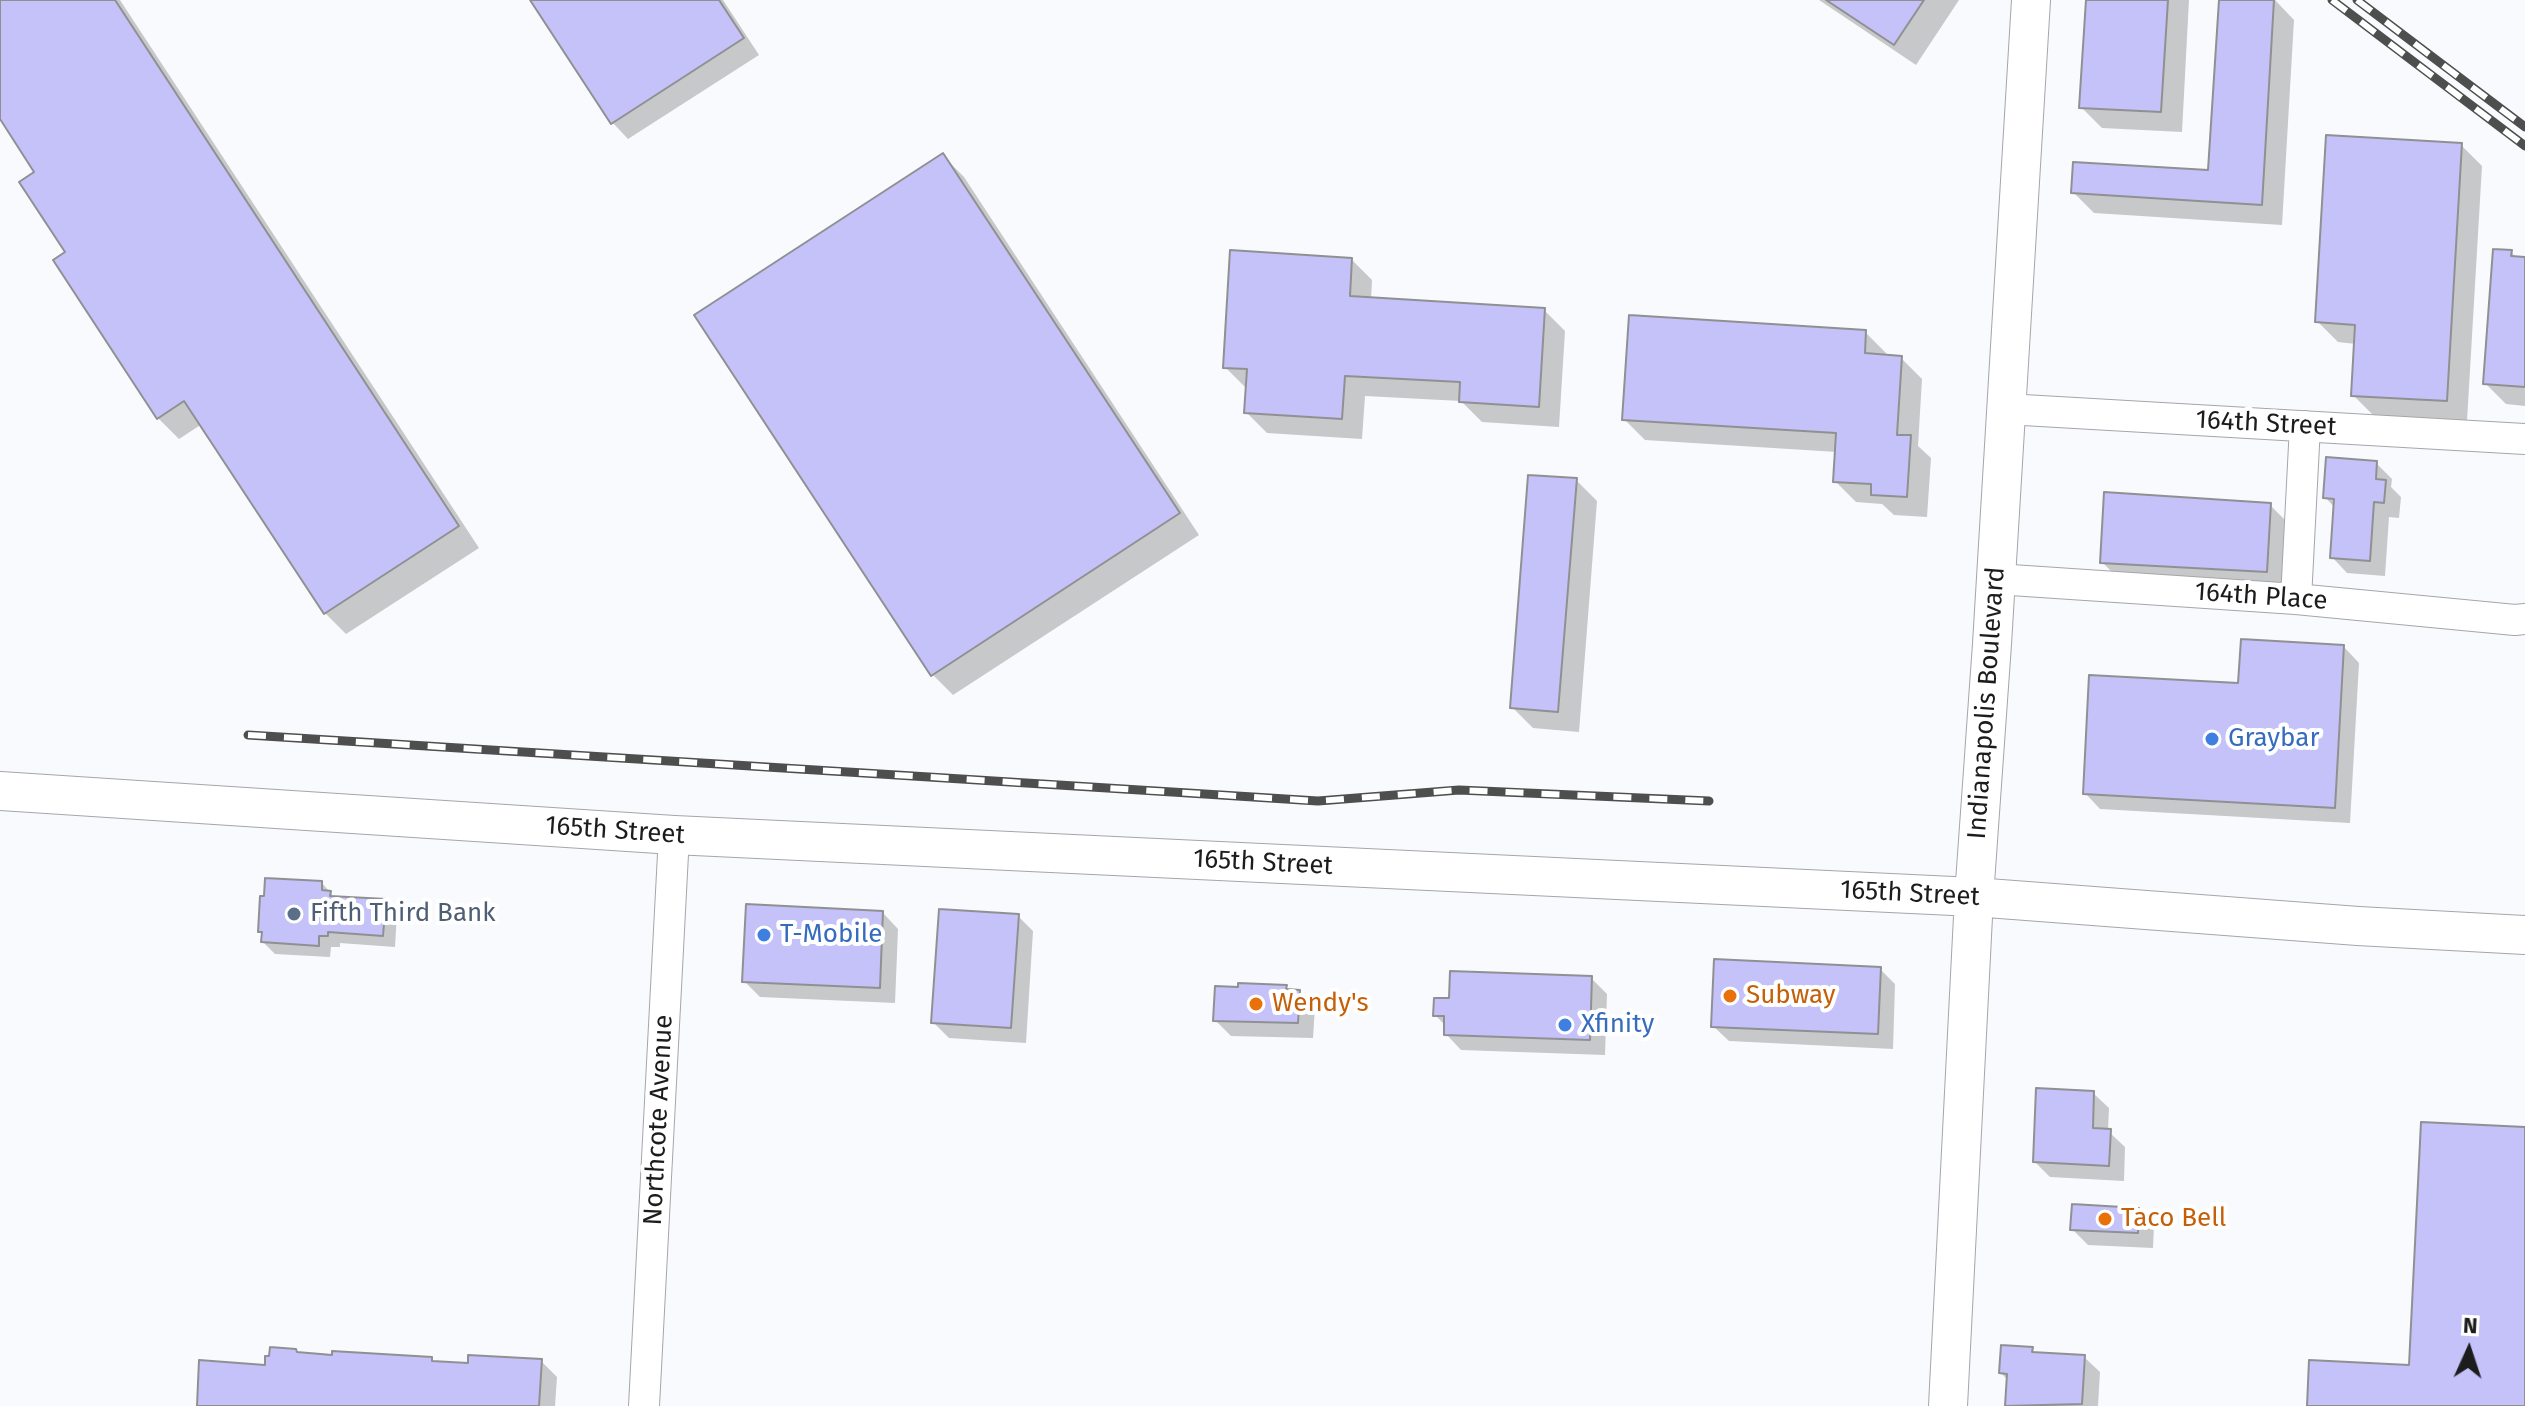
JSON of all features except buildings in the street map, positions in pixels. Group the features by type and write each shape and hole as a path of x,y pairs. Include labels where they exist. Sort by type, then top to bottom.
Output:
{"main road":[{"name":"Indianapolis Boulevard","path":"1948,1406 1974,897 2031,0"},
{"name":"165th Street","path":"0,791 674,835 1974,897 2343,925 2525,935"}],"street":[{"name":"164th Street","path":"2006,409 2525,439"},
{"path":"2296,599 2305,426"},
{"name":"164th Place","path":"1996,579 2296,599 2525,619"},
{"name":"Northcote Avenue","path":"644,1406 674,835"}],"railway":[{"path":"2332,0 2525,146"},
{"path":"2357,0 2525,127"},
{"path":"248,735 1318,801 1459,790 1709,801"}],"place":[{"name":"Graybar","path":"2212,739"},
{"name":"Fifth Third Bank","path":"294,914"},
{"name":"T-Mobile","path":"764,935"},
{"name":"Subway","path":"1730,996"},
{"name":"Wendy's","path":"1256,1004"},
{"name":"Xfinity","path":"1565,1025"},
{"name":"Taco Bell","path":"2105,1219"}]}
